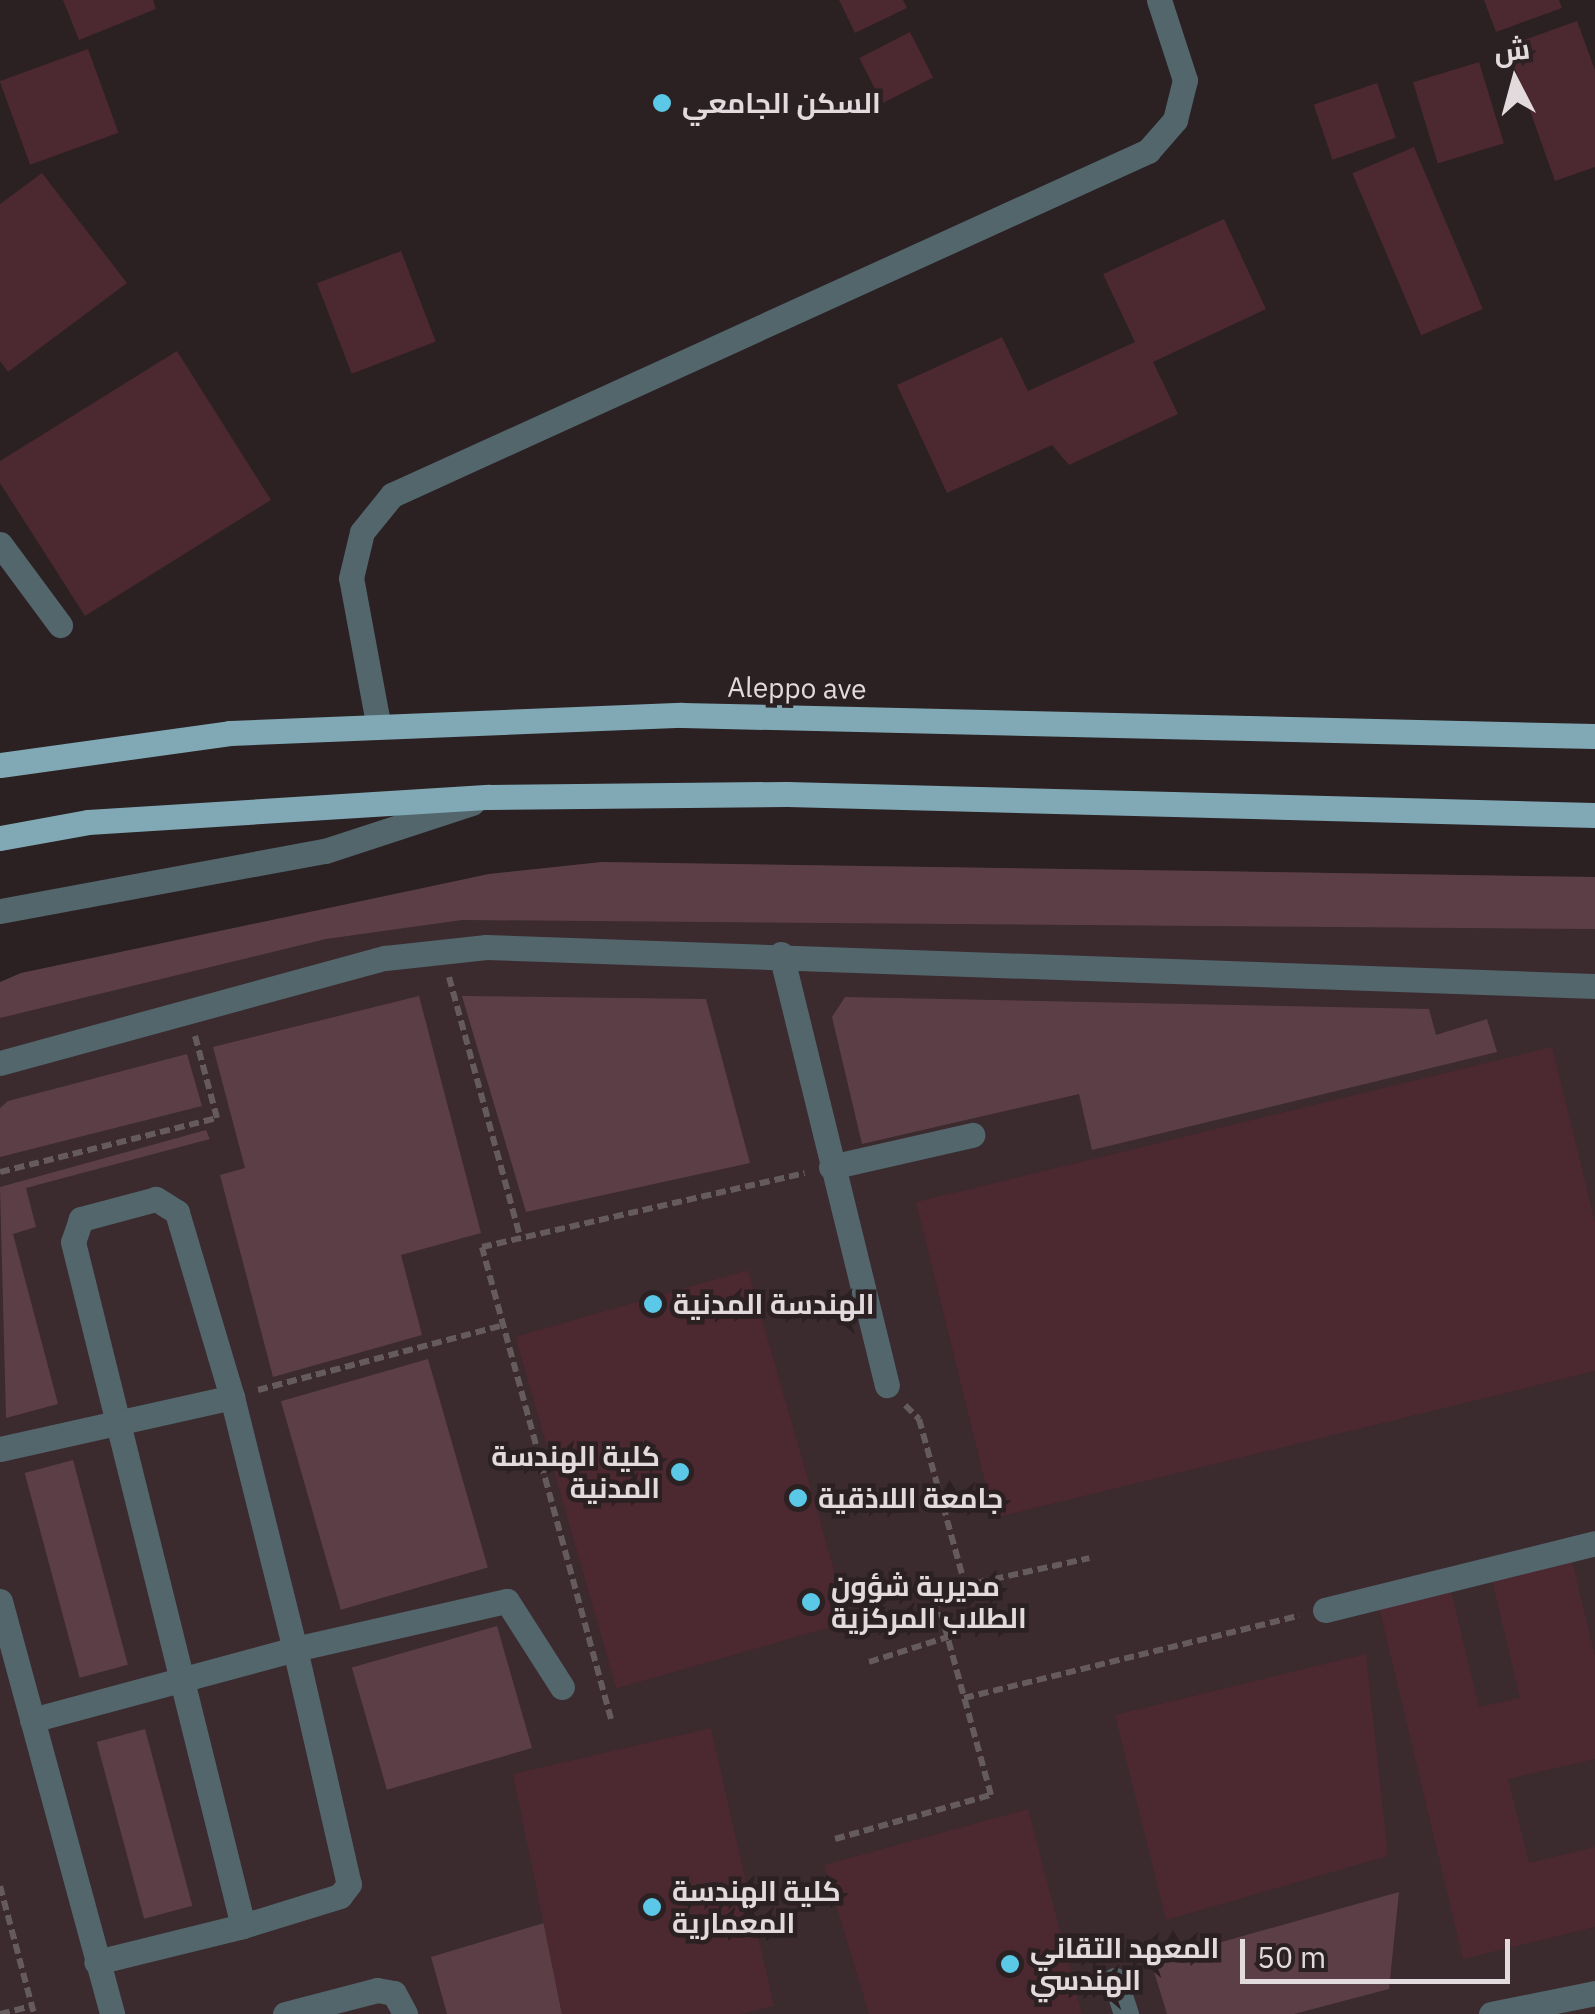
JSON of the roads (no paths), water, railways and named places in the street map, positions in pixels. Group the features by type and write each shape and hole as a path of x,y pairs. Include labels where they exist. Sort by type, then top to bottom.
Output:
{"main road":[{"name":"Aleppo ave","path":"0,765 230,733 378,723 682,715 1595,736"},
{"path":"0,838 88,822 489,797 787,794 1595,815"}],"street":[{"path":"378,723 351,578 362,532 392,495 1148,151 1175,120 1185,80 1160,0"},
{"path":"0,544 60,625"},
{"path":"0,911 325,851 489,797"},
{"path":"0,1062 385,958 442,952 781,954 1595,986"},
{"path":"781,954 887,1386"},
{"path":"831,1168 972,1135"},
{"path":"96,1962 243,1926 340,1896 350,1884 232,1396 177,1212 156,1199 81,1218 74,1228 116,1422 243,1926"},
{"path":"0,1450 232,1396"},
{"path":"1325,1610 1595,1543"},
{"path":"0,1601 112,2014"},
{"path":"32,1720 295,1650 507,1601 562,1688"},
{"path":"1115,1980 1126,2014"},
{"path":"285,2014 377,1990 394,1993 405,2014"},
{"path":"1491,2014 1595,1993"}],"place":[{"name":"السكن الجامعي","path":"662,103"},
{"name":"الهندسة المدنية","path":"653,1304"},
{"name":"كلية الهندسة المدنية","path":"680,1472"},
{"name":"جامعة اللاذقية","path":"798,1498"},
{"name":"مديرية شؤون الطلاب المركزية","path":"811,1602"},
{"name":"كلية الهندسة المعمارية","path":"652,1907"},
{"name":"المعهد التقاني الهندسي","path":"1010,1964"}]}
